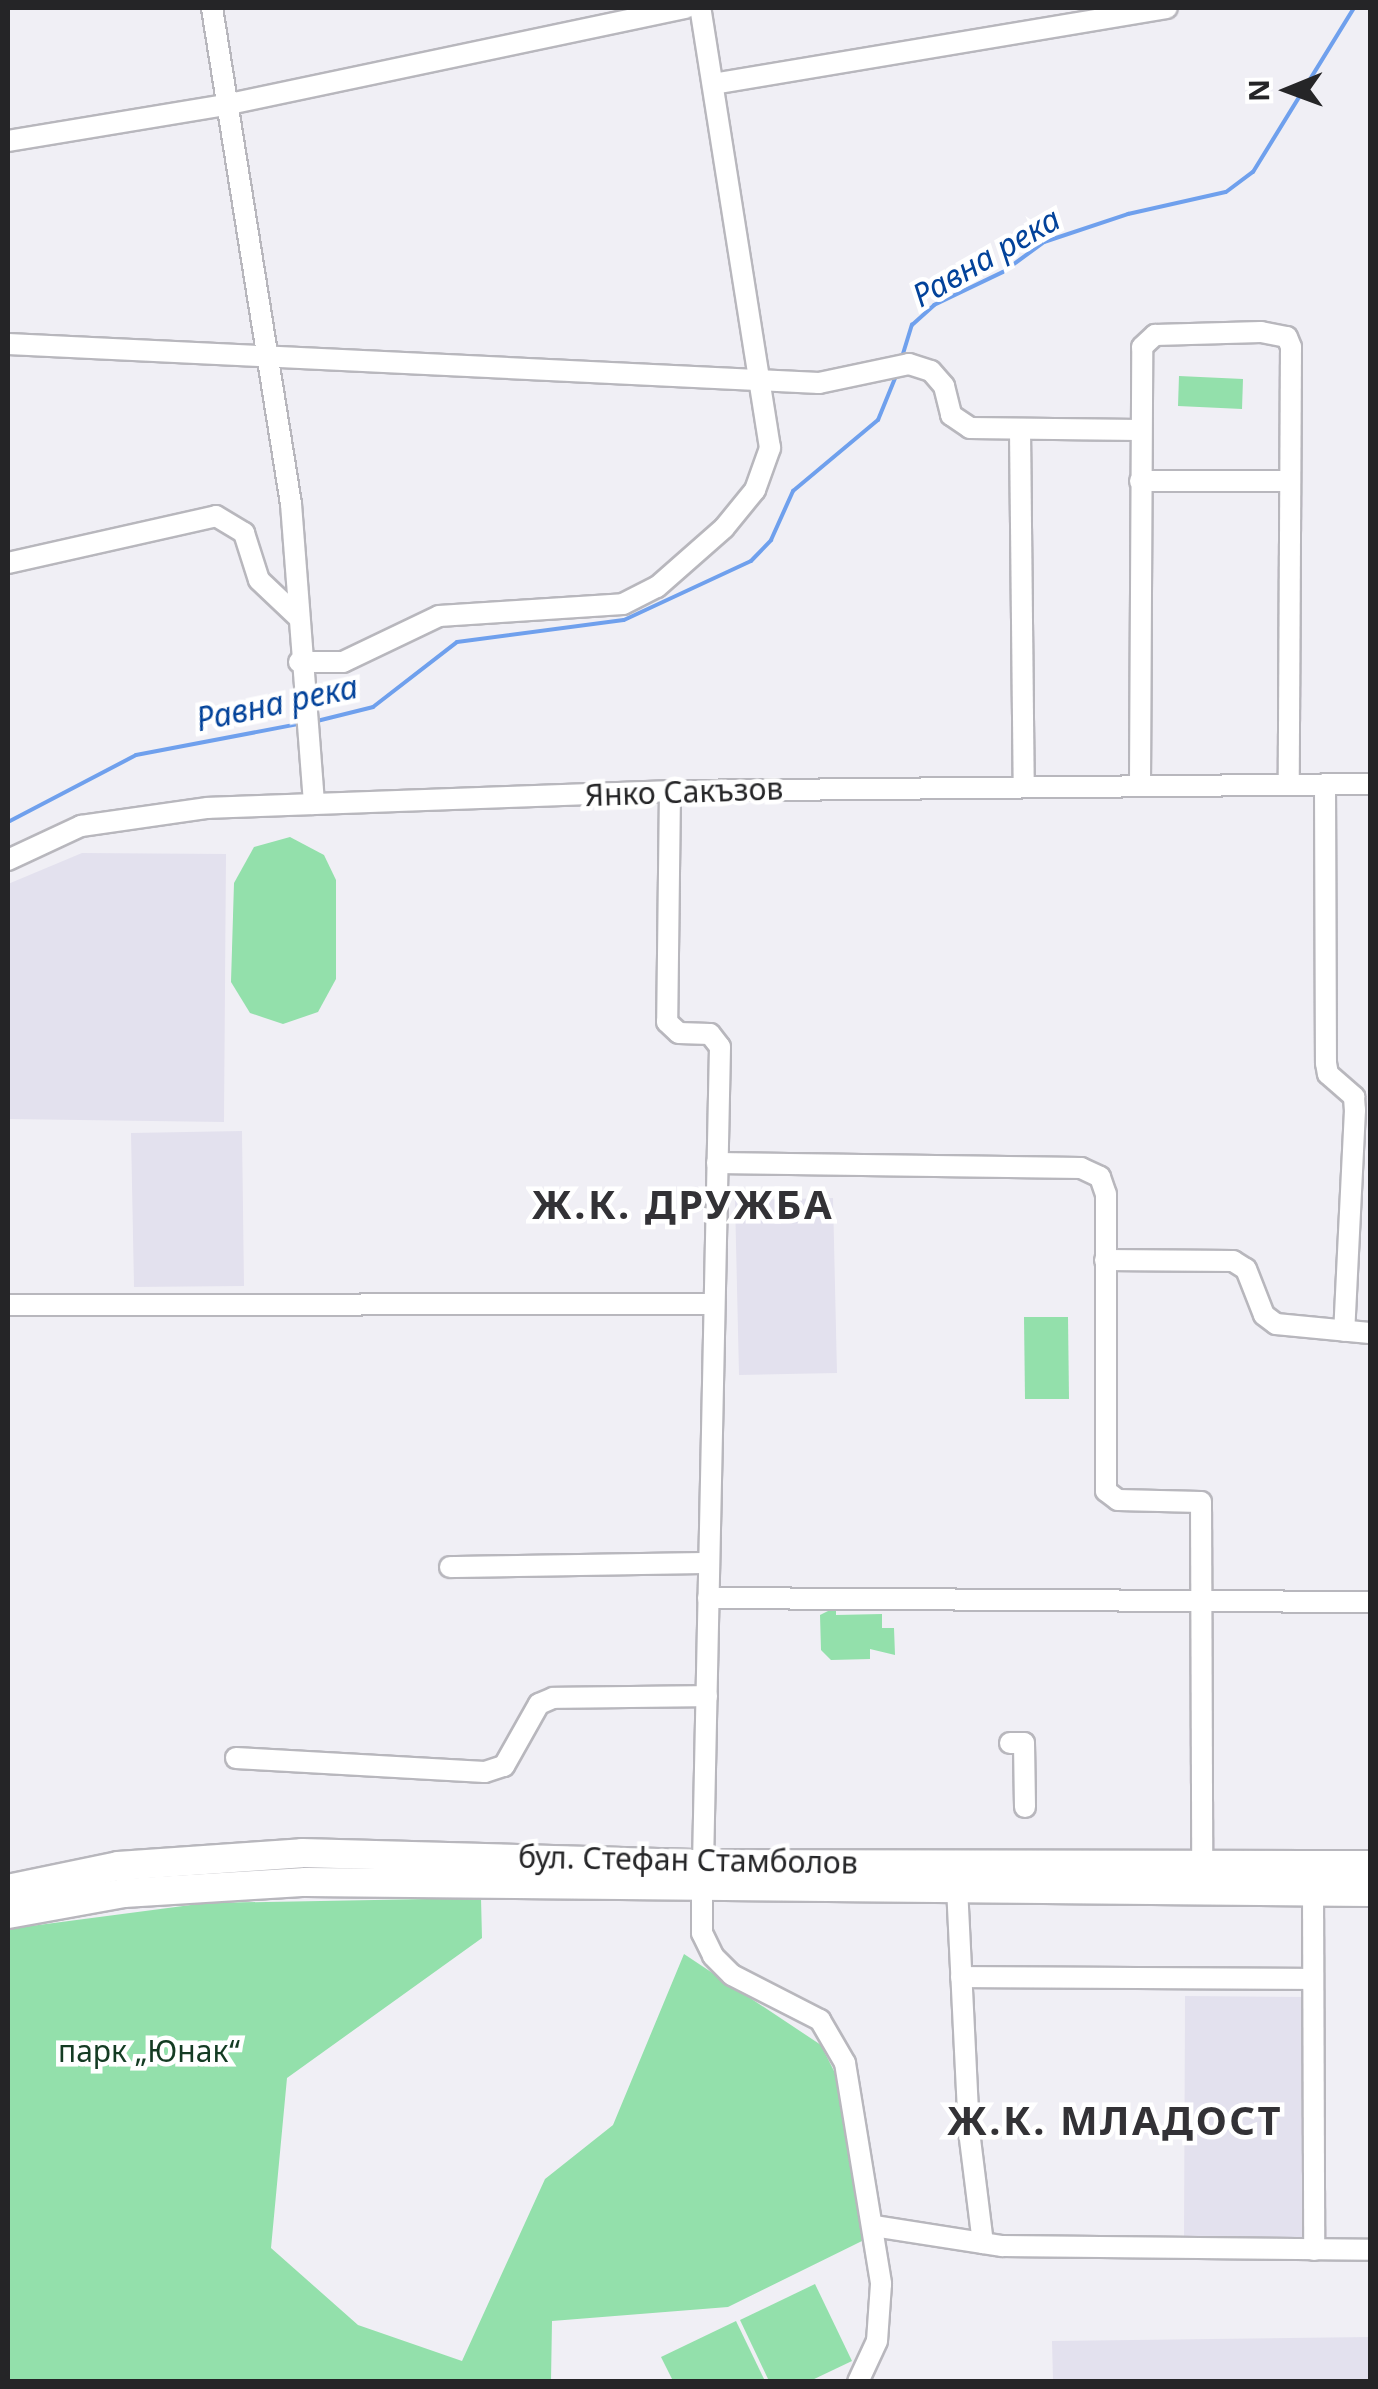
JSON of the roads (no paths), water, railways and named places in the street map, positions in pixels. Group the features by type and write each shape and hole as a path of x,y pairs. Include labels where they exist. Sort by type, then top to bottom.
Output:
{"main road":[{"name":"бул. Стефан Стамболов","path":"8,1889 118,1866 264,1855 958,1887 1370,1892"},
{"name":"бул. Стефан Стамболов","path":"8,1914 124,1892 306,1882 1202,1862 1370,1865"}],"street":[{"path":"212,8 291,504 299,662 314,804"},
{"path":"8,141 225,105 686,8"},
{"path":"299,662 343,662 438,616 602,608 648,593 724,528 766,470 770,448 700,8"},
{"path":"713,84 1167,8"},
{"path":"1140,784 1139,430 1146,338 1288,336 1289,784"},
{"path":"8,344 757,380 844,381 900,364 931,371 944,386 959,424 1020,430 1139,430"},
{"path":"1020,430 1024,785"},
{"path":"1140,481 1289,482"},
{"path":"8,563 216,516 244,533 259,580 298,616"},
{"path":"1325,784 1326,1063 1328,1074 1354,1097 1356,1110 1344,1331"},
{"name":"Янко Сакъзов","path":"8,860 81,826 208,808 670,792 1370,784"},
{"path":"670,792 667,1022 675,1032 710,1034 719,1043 702,1933 713,1956 732,1975 820,2020 834,2040 856,2108 874,2226 881,2325 858,2382"},
{"path":"717,1163 1088,1169 1106,1188 1105,1486 1118,1500 1201,1502 1202,1862"},
{"path":"1105,1260 1234,1261 1246,1269 1264,1315 1276,1324 1370,1332"},
{"path":"8,1305 714,1304"},
{"path":"450,1567 709,1563"},
{"path":"708,1598 1370,1602"},
{"path":"236,1758 485,1772 504,1766 539,1704 554,1698 706,1696"},
{"path":"1010,1743 1024,1743 1025,1807"},
{"path":"958,1887 961,1977 983,2243"},
{"path":"1313,1891 1314,2250"},
{"path":"961,1977 1313,1980"},
{"path":"874,2226 983,2243 1370,2250"}],"waterway":[{"name":"Равна река","path":"902,357 912,325 934,305 1003,272 1044,242 1128,214 1226,192 1253,172 1354,8"},
{"name":"Равна река","path":"317,721 373,707 457,642 624,620 751,561 771,540 793,491 878,420 896,376"},
{"name":"Равна река","path":"8,822 136,755 303,723"}],"district":[{"name":"Ж.К. ДРУЖБА","path":"683,1204"},
{"name":"Ж.К. МЛАДОСТ","path":"1115,2120"}],"park label":[{"name":"парк „Юнак“","path":"149,2051"}]}
